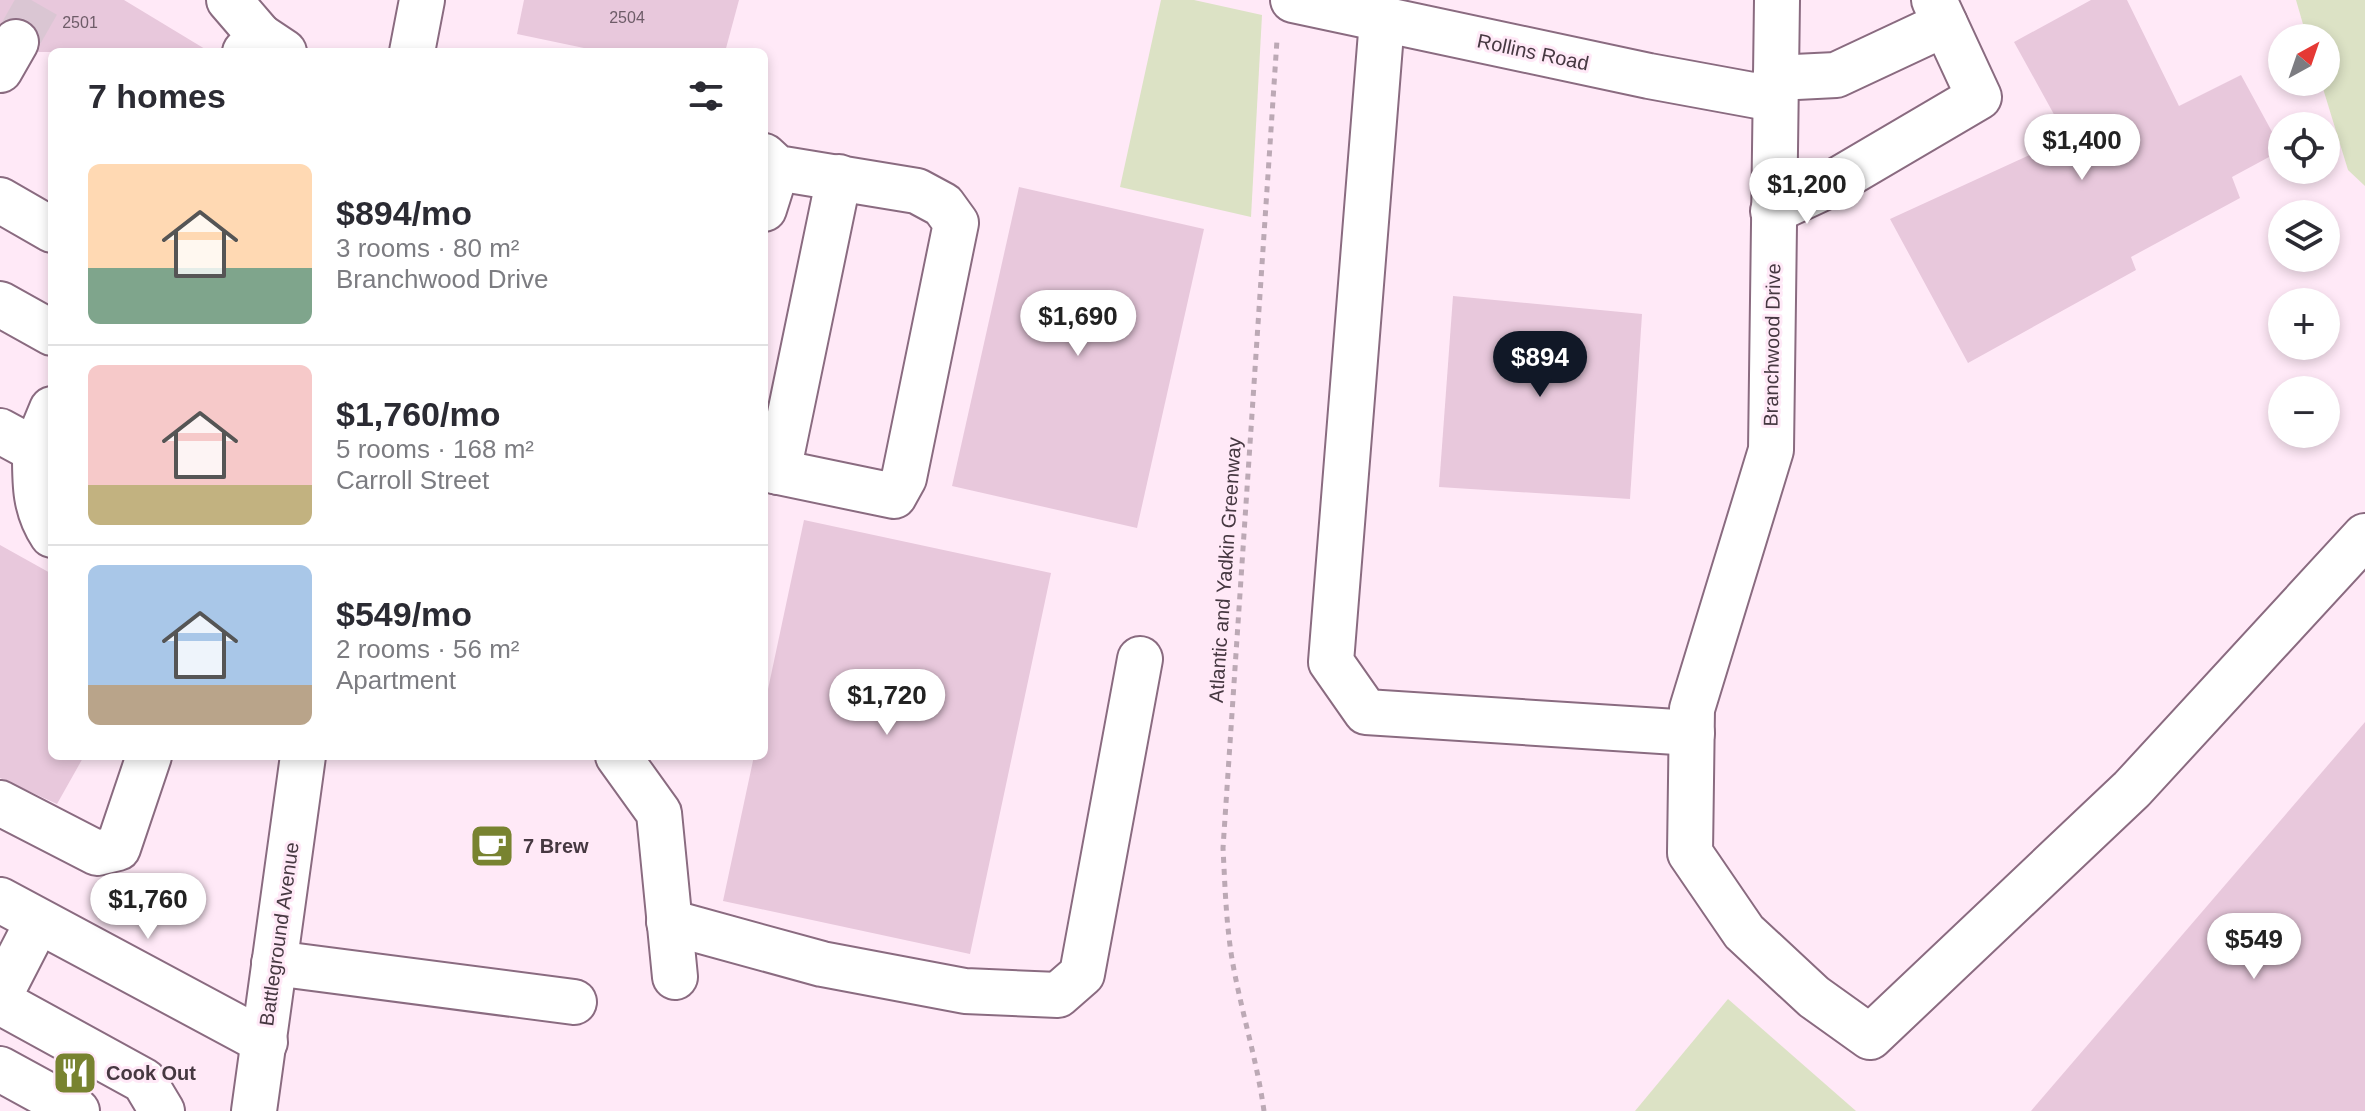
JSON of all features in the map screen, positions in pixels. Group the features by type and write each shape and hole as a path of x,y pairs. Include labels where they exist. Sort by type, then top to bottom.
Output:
{"street":[{"path":"229,0 263,47"},
{"path":"422,0 422,48"},
{"name":"Branchwood Drive","path":"1777,0 1771,450 1692,709 1690,853 1744,932 1814,997 1870,1037 2132,789 2365,536"},
{"path":"1773,211 1831,184 1979,97 1939,12"},
{"name":"Rollins Road","path":"1286,14 1382,20 1634,73 1774,88 1836,75 1939,12"},
{"path":"1382,20 1331,662 1366,712 1692,733"},
{"path":"768,182 771,162 917,191 943,205 956,223 904,478 894,496 771,471 839,177"},
{"path":"0,200 48,228"},
{"path":"0,304 48,331"},
{"path":"48,413 18,441 42,519 48,529"},
{"path":"669,922 822,964 965,991 1058,995 1082,974 1140,659"},
{"path":"0,803 97,853 118,848 148,760"},
{"name":"Battleground Avenue","path":"254,1111 302,760"},
{"path":"621,760 659,813 675,977"},
{"path":"0,900 265,1042"},
{"path":"0,995 38,921"},
{"path":"274,963 574,1002"},
{"path":"0,1002 144,1081 162,1111"},
{"path":"0,1069 77,1111"}],"path":[{"name":"Atlantic and Yadkin Greenway","path":"1264,1111 1225,911 1223,848 1286,14"}],"green space":[{"path":"1161,0 1194,0 1262,15 1251,217 1120,187"},
{"path":"2296,0 2365,0 2365,186 2348,170 2340,144 2340,112 2330,112 2325,96 2340,96 2340,24 2303,24"},
{"path":"1728,999 1856,1111 1635,1111"}],"building":[{"path":"0,0 124,0 203,48 48,48 48,52 38,52 41,41 38,30 29,21 15,17 0,24"},
{"path":"524,0 739,0 726,48 584,48 517,34"},
{"path":"2091,0 2127,0 2179,106 2241,75 2268,124 2268,158 2232,177 2240,198 2131,257 2136,270 1968,363 1890,219 2067,138 2014,42"},
{"path":"1019,187 1204,229 1137,528 952,486"},
{"path":"1453,296 1642,314 1630,499 1439,487"},
{"path":"804,520 1051,573 970,954 723,901 753,760 768,760 768,689"},
{"path":"0,545 48,572 48,760 82,760 57,804 0,778"},
{"path":"2365,722 2365,1111 2031,1111"}],"tunnel":[{"path":"16,42 40,0"}],"place":[{"name":"7 Brew","path":"492,846"},
{"name":"Cook Out","path":"75,1073"}]}
